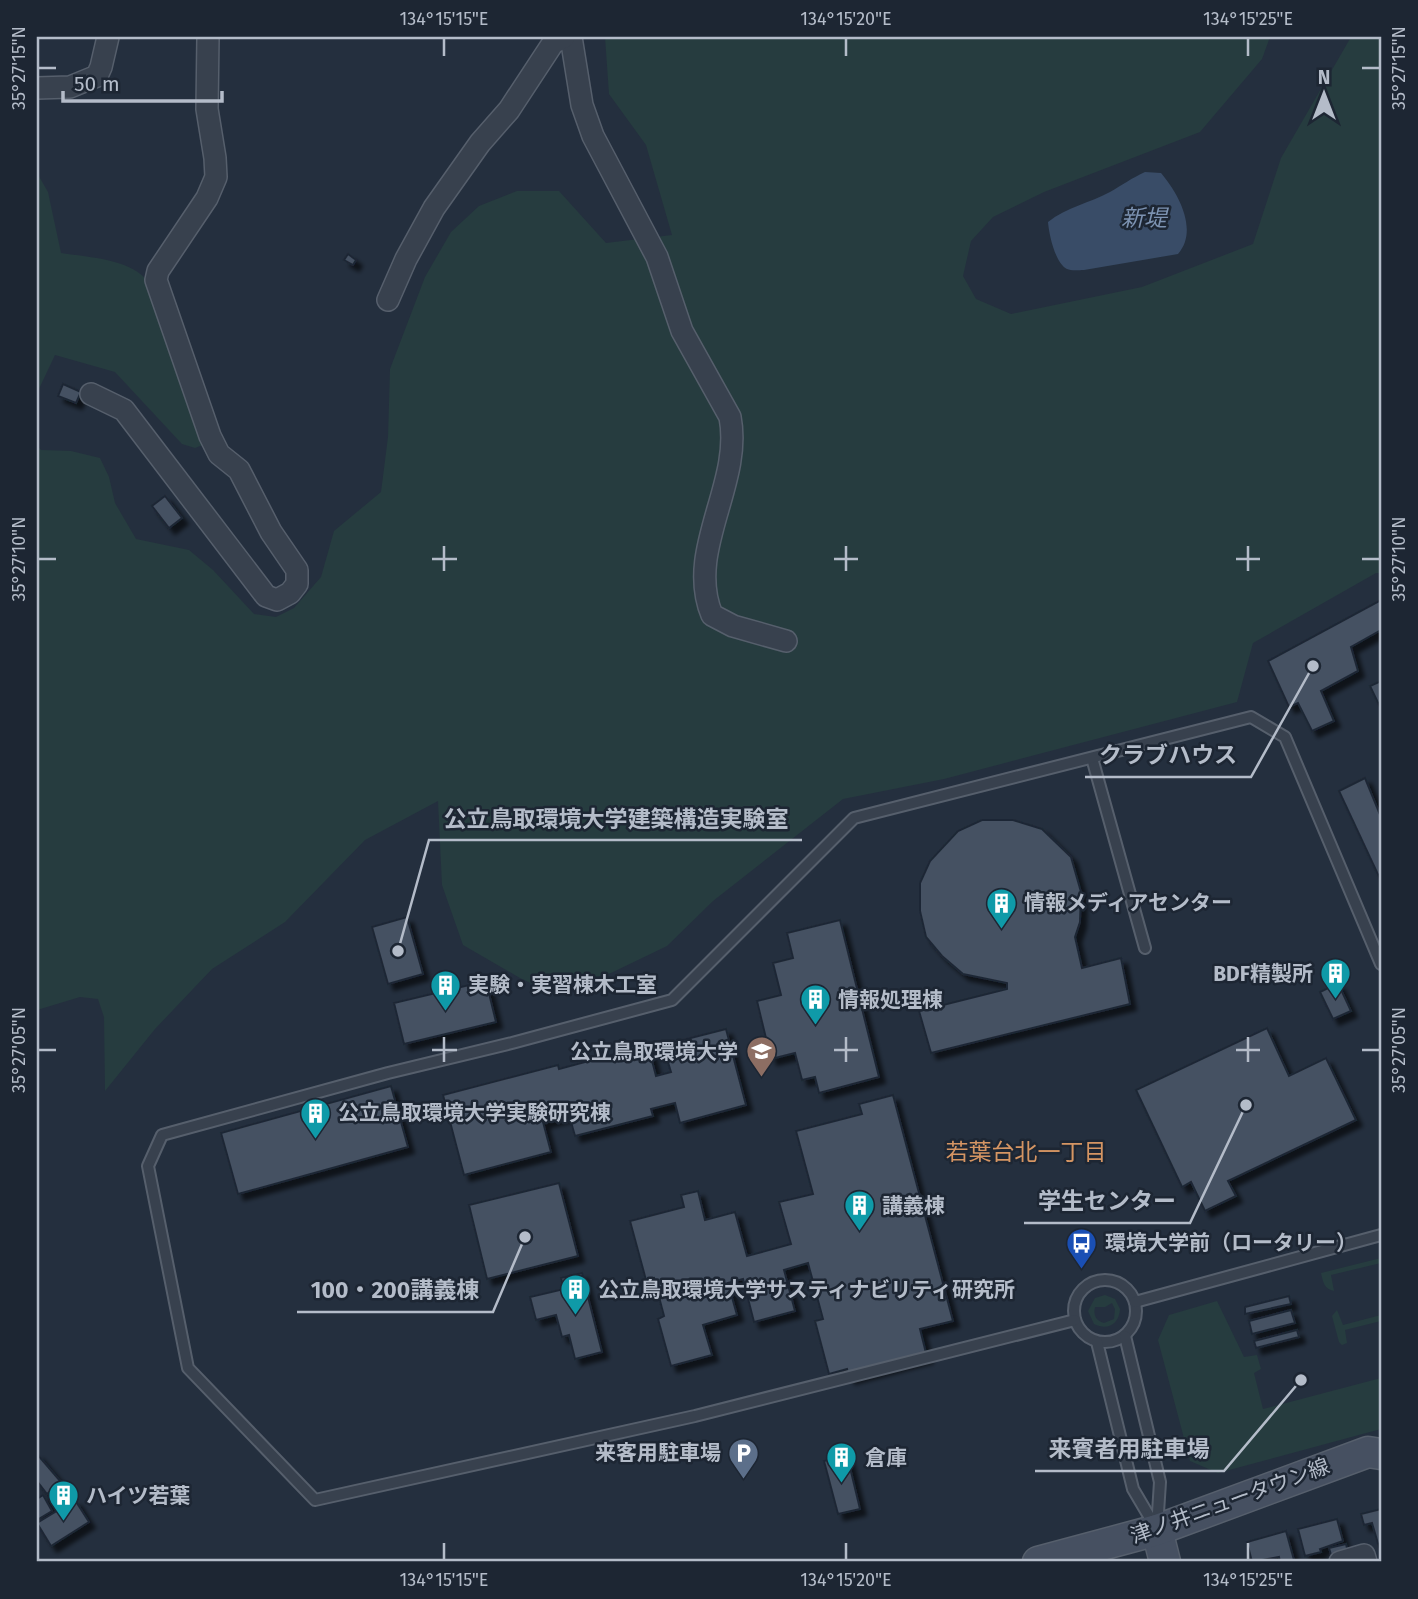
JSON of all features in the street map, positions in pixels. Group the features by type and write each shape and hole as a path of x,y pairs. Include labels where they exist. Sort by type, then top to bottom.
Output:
{"street":[{"path":"37,88 70,87 97,76 102,67 108,37"},
{"path":"91,394 124,410 266,596 277,600 290,593 297,584 297,570 271,532 239,470 219,454 210,436 156,280 158,271 207,198 216,177 207,109 208,37"},
{"path":"388,300 406,259 434,208 480,143 509,110 553,43 564,37"},
{"path":"571,37 583,105 593,136 657,257 682,331 730,417 733,432 727,480 710,535 704,598 712,615 733,626 786,640"},
{"name":"津ノ井ニュータウン線","path":"1038,1562 1157,1530 1368,1451 1381,1454"},
{"path":"1157,1530 1165,1562"},
{"path":"1340,1562 1364,1555 1366,1562"}],"lane":[{"path":"1075,1320 695,1416 315,1500 188,1368 148,1166 162,1135 388,1073 672,1000 854,818 1251,717 1284,737 1381,964"},
{"path":"1092,758 1145,948"},
{"path":"1135,1302 1381,1235"},
{"path":"1100,1280 1121,1284 1129,1290 1135,1302 1136,1319 1132,1328 1125,1336 1107,1343 1087,1337 1075,1320 1076,1300 1082,1290 1100,1280"},
{"path":"1125,1336 1160,1482 1157,1530"},
{"path":"1097,1342 1133,1489 1157,1530"}],"green space":[{"path":"605,37 1270,37 1262,59 1200,132 1044,192 993,217 971,241 963,276 976,299 1011,314 1142,287 1253,244 1281,158 1351,37 1381,37 1381,573 1376,573 1253,643 1237,702 944,779 843,799 713,901 667,946 611,973 547,991 463,945 442,885 438,801 365,840 285,922 212,969 155,1029 105,1091 104,1017 98,999 80,997 37,1010 37,445 41,450 71,451 100,458 109,477 115,503 136,539 189,550 213,570 254,614 276,617 294,608 321,577 334,531 381,492 388,437 390,369 425,277 451,232 479,206 517,191 559,191 606,243 672,235 646,145 609,94"},
{"path":"37,173 48,192 61,253 96,258 132,268 148,282 205,444 195,448 182,444 115,372 55,355 37,393"},
{"path":"1381,1258 1381,1263 1331,1275 1334,1291 1328,1289 1323,1282 1321,1273"},
{"path":"1105,1295 1115,1299 1120,1309 1112,1325 1104,1327 1094,1324 1088,1311 1095,1298","holes":["1112,1303 1115,1309 1114,1319 1104,1323 1095,1315 1095,1307 1105,1307"]},
{"path":"1217,1301 1244,1357 1257,1355 1261,1369 1254,1373 1263,1409 1381,1378 1381,1429 1218,1473 1190,1461 1158,1340 1169,1315"},
{"path":"1337,1310 1343,1325 1381,1315 1381,1321 1345,1330 1347,1343 1342,1345 1332,1316"}],"water":[{"name":"新堤","path":"1145,172 1161,173 1184,212 1187,234 1178,254 1084,270 1069,270 1063,266 1053,248 1048,222"}],"building":[{"path":"348,254 356,260 353,265 344,260"},
{"path":"63,384 81,392 76,403 58,396"},
{"path":"165,496 182,518 169,528 152,506"},
{"path":"1381,600 1381,630 1351,647 1358,671 1321,691 1334,721 1312,731 1298,703 1289,707 1268,661"},
{"path":"1381,681 1381,709 1370,686"},
{"path":"1365,778 1381,817 1381,881 1339,791"},
{"name":"情報メディアセンター","path":"982,820 1013,820 1042,829 1071,857 1081,892 1080,922 1075,937 1082,968 1121,958 1130,1004 931,1053 919,1011 1007,989 1007,983 963,974 942,956 926,937 920,911 920,883 930,861 958,831"},
{"path":"407,917 423,974 388,984 372,927"},
{"name":"情報処理棟","path":"840,920 879,1077 819,1093 815,1077 802,1080 795,1053 771,1059 757,1001 781,995 773,963 793,958 787,933"},
{"name":"実験・実習棟木工室","path":"486,981 496,1022 404,1044 394,1003"},
{"name":"BDF精製所","path":"1338,983 1351,1011 1333,1019 1320,992"},
{"path":"1267,1028 1289,1076 1326,1058 1356,1120 1228,1181 1236,1196 1205,1211 1191,1182 1182,1187 1136,1090"},
{"path":"726,1029 746,1105 680,1123 675,1103 651,1109 653,1116 575,1136 569,1115 543,1122 551,1152 464,1175 443,1095 558,1065 559,1069 648,1045 656,1076 671,1072 667,1059 674,1058 671,1043"},
{"name":"公立鳥取環境大学実験研究棟","path":"391,1086 408,1147 238,1194 221,1133"},
{"name":"講義棟","path":"893,1095 953,1321 920,1329 927,1357 849,1378 847,1369 829,1374 815,1321 823,1319 808,1263 784,1270 795,1311 754,1322 743,1279 728,1283 737,1315 703,1325 712,1355 671,1366 658,1319 664,1316 654,1278 646,1280 630,1221 684,1207 681,1195 698,1191 705,1220 735,1212 747,1256 791,1244 779,1202 813,1194 796,1131 862,1114 859,1104"},
{"path":"559,1183 578,1256 487,1279 469,1205"},
{"name":"公立鳥取環境大学サスティナビリティ研究所","path":"582,1273 602,1352 575,1359 569,1335 562,1337 556,1315 536,1320 530,1297 564,1289 561,1278"},
{"path":"1289,1296 1291,1304 1245,1314 1245,1307"},
{"path":"1291,1310 1295,1323 1252,1334 1249,1321"},
{"path":"1297,1330 1299,1337 1256,1348 1254,1341"},
{"path":"37,1454 61,1482 47,1494 37,1481"},
{"name":"倉庫","path":"847,1455 860,1509 838,1514 824,1461"},
{"path":"43,1495 52,1511 37,1520 37,1499"},
{"name":"ハイツ若葉","path":"75,1500 89,1522 51,1546 37,1523"},
{"path":"1381,1509 1379,1547 1372,1523 1364,1525 1361,1514"},
{"path":"1337,1519 1343,1541 1320,1549 1321,1552 1305,1556 1298,1529"},
{"path":"1286,1531 1294,1560 1280,1562 1279,1557 1252,1562 1247,1542"},
{"path":"1346,1544 1350,1560 1333,1562 1329,1548"}],"place":[{"name":"クラブハウス","path":"1313,666"},
{"name":"情報メディアセンター","path":"1001,930"},
{"name":"公立鳥取環境大学建築構造実験室","path":"398,951"},
{"name":"BDF精製所","path":"1336,1001"},
{"name":"実験・実習棟木工室","path":"445,1012"},
{"name":"情報処理棟","path":"815,1027"},
{"name":"公立鳥取環境大学","path":"761,1079"},
{"name":"学生センター","path":"1246,1105"},
{"name":"公立鳥取環境大学実験研究棟","path":"315,1140"},
{"name":"講義棟","path":"859,1233"},
{"name":"100・200講義棟","path":"525,1237"},
{"name":"環境大学前（ロータリー）","path":"1082,1270"},
{"name":"公立鳥取環境大学サスティナビリティ研究所","path":"575,1317"},
{"name":"来賓者用駐車場","path":"1301,1380"},
{"name":"来客用駐車場","path":"744,1480"},
{"name":"倉庫","path":"842,1485"},
{"name":"ハイツ若葉","path":"63,1523"}],"district":[{"name":"若葉台北一丁目","path":"1026,1152"}]}
